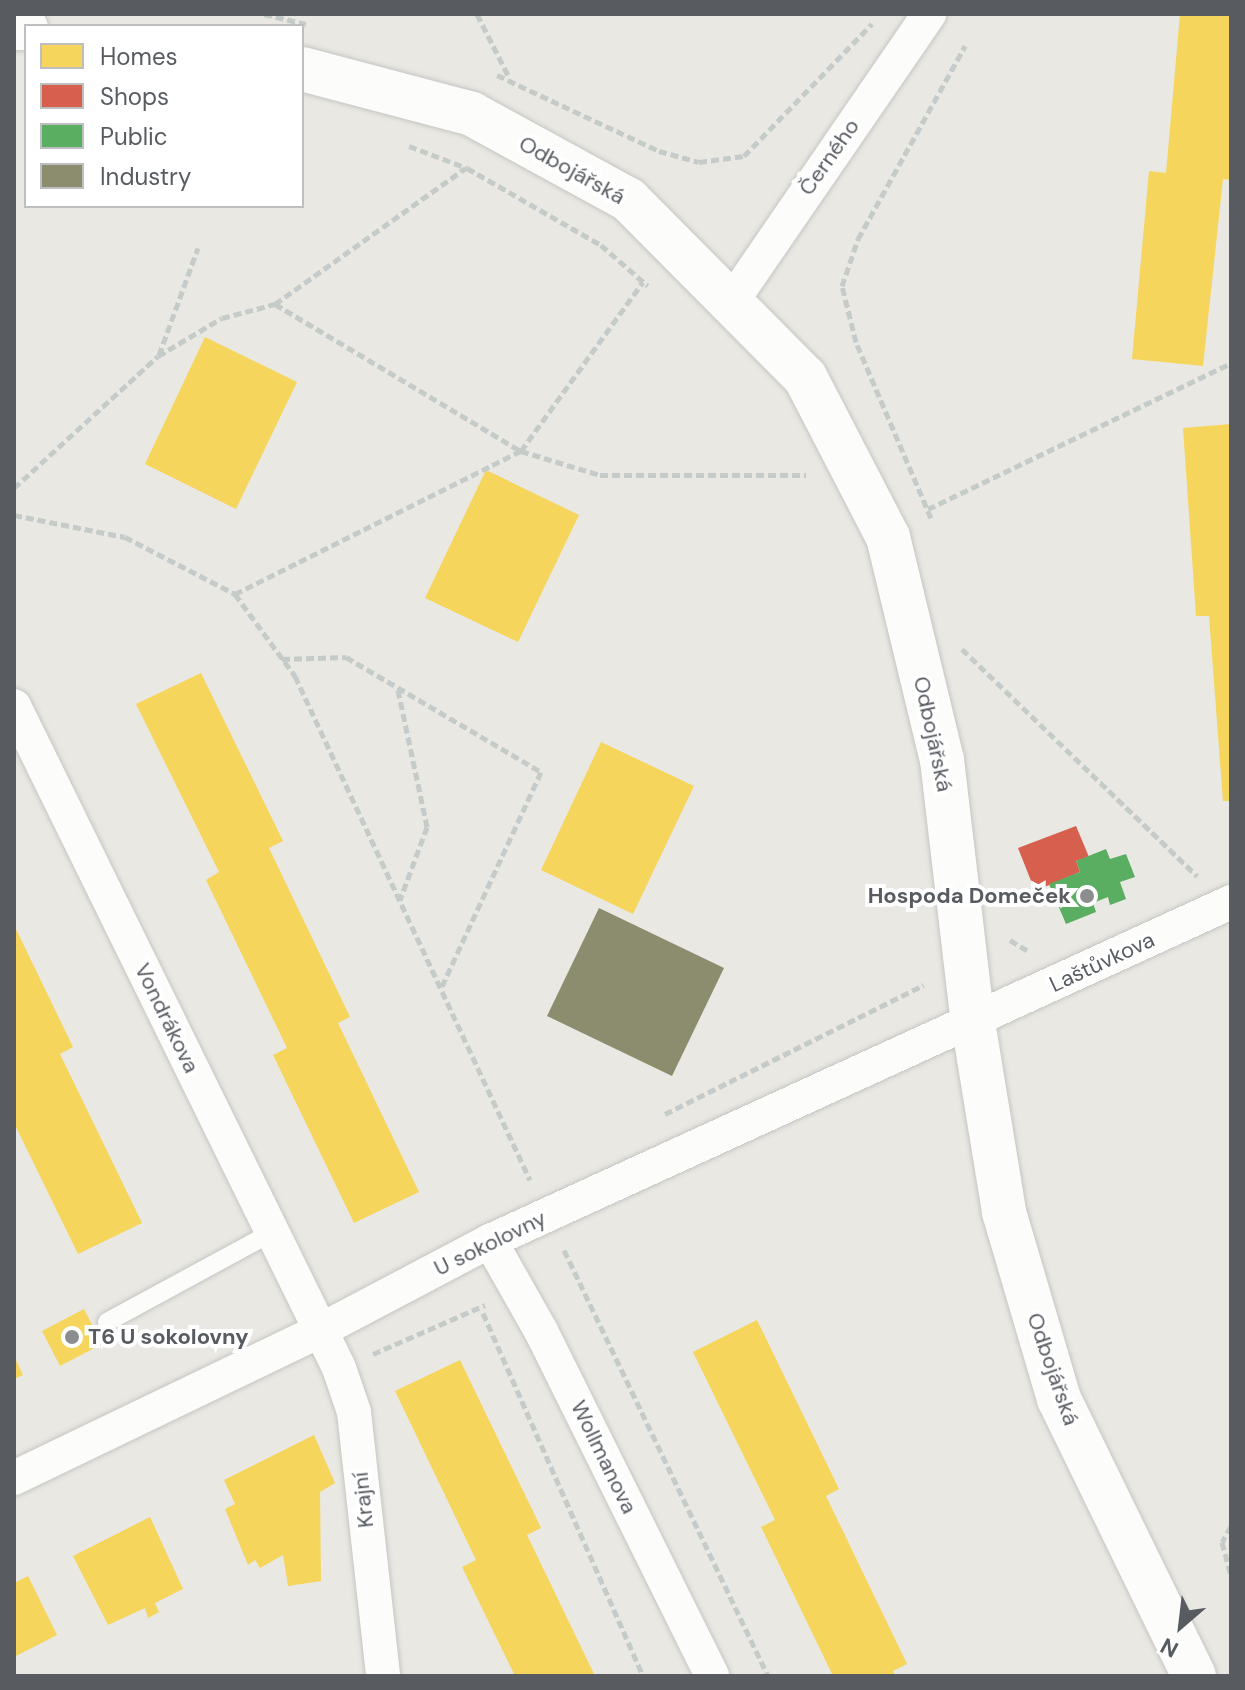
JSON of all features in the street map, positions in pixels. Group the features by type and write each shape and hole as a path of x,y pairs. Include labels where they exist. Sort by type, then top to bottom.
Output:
{"street":[{"name":"Černého","path":"732,301 929,14"},
{"name":"Odbojářská","path":"304,70 472,114 629,200 805,377 888,537 942,760 973,1022 1004,1212 1059,1399 1127,1548 1194,1676"},
{"name":"Vondrákova","path":"14,706 321,1330"},
{"name":"Laštůvkova","path":"973,1022 1218,893"},
{"name":"U sokolovny","path":"14,1478 321,1330 490,1241 973,1022"},
{"name":"Wollmanova","path":"490,1241 712,1676"},
{"name":"Krajní","path":"321,1330 339,1368 354,1412 383,1676"}],"lane":[{"path":"107,1322 273,1232"}],"path":[{"path":"477,14 510,78"},
{"path":"744,156 880,14"},
{"path":"862,354 842,286 858,239 965,46"},
{"path":"400,143 467,168 601,245 655,292"},
{"path":"14,488 158,356 222,318 275,304 467,168"},
{"path":"158,356 198,248"},
{"path":"235,594 521,451 643,282"},
{"path":"275,304 521,451 600,475 807,475"},
{"path":"928,509 1231,363"},
{"path":"801,463 814,488"},
{"path":"14,515 125,537 235,594 295,676 547,1215"},
{"path":"962,649 1218,893"},
{"path":"282,659 346,657 541,772 441,989"},
{"path":"398,689 427,827 400,901"},
{"path":"339,1368 481,1309 561,1244 768,1676"},
{"path":"481,1309 643,1676"},
{"path":"1231,1526 1222,1542 1231,1575"}],"building: Homes":[{"path":"1180,14 1231,14 1231,180 1223,179 1203,366 1132,359 1149,171 1166,173"},
{"path":"205,337 297,382 236,509 145,464"},
{"path":"1231,424 1231,801 1223,801 1209,616 1196,616 1183,428"},
{"path":"486,470 579,515 518,642 425,598"},
{"path":"201,673 283,841 269,848 350,1017 338,1023 419,1192 354,1223 273,1055 287,1048 206,880 219,872 136,704"},
{"path":"601,742 694,786 633,914 541,870"},
{"path":"14,925 73,1047 60,1054 142,1223 78,1254 14,1123"},
{"name":"T6 U sokolovny","path":"84,1309 102,1344 60,1366 42,1331"},
{"path":"757,1320 839,1489 826,1496 907,1664 893,1671 896,1676 833,1676 761,1527 775,1520 693,1352"},
{"path":"14,1356 23,1375 14,1379"},
{"path":"460,1360 541,1528 527,1535 595,1676 515,1676 462,1567 476,1560 395,1391"},
{"path":"314,1435 335,1483 320,1492 321,1581 288,1586 283,1555 260,1568 255,1560 248,1565 225,1509 235,1504 224,1480"},
{"path":"150,1517 183,1589 155,1603 159,1612 148,1618 145,1608 108,1625 73,1556"},
{"path":"28,1576 57,1635 14,1657 14,1583"}],"building: Shops":[{"path":"1076,826 1089,857 1076,861 1080,872 1035,891 1018,848"}],"building: Public":[{"path":"1106,849 1110,859 1126,854 1135,877 1120,882 1126,899 1110,905 1108,897 1093,903 1096,912 1066,924 1049,884 1080,872 1076,861"}],"building: Industry":[{"path":"599,908 724,968 672,1076 547,1016"}],"place":[{"name":"Hospoda Domeček","path":"1087,896"},
{"name":"T6 U sokolovny","path":"72,1337"}]}
